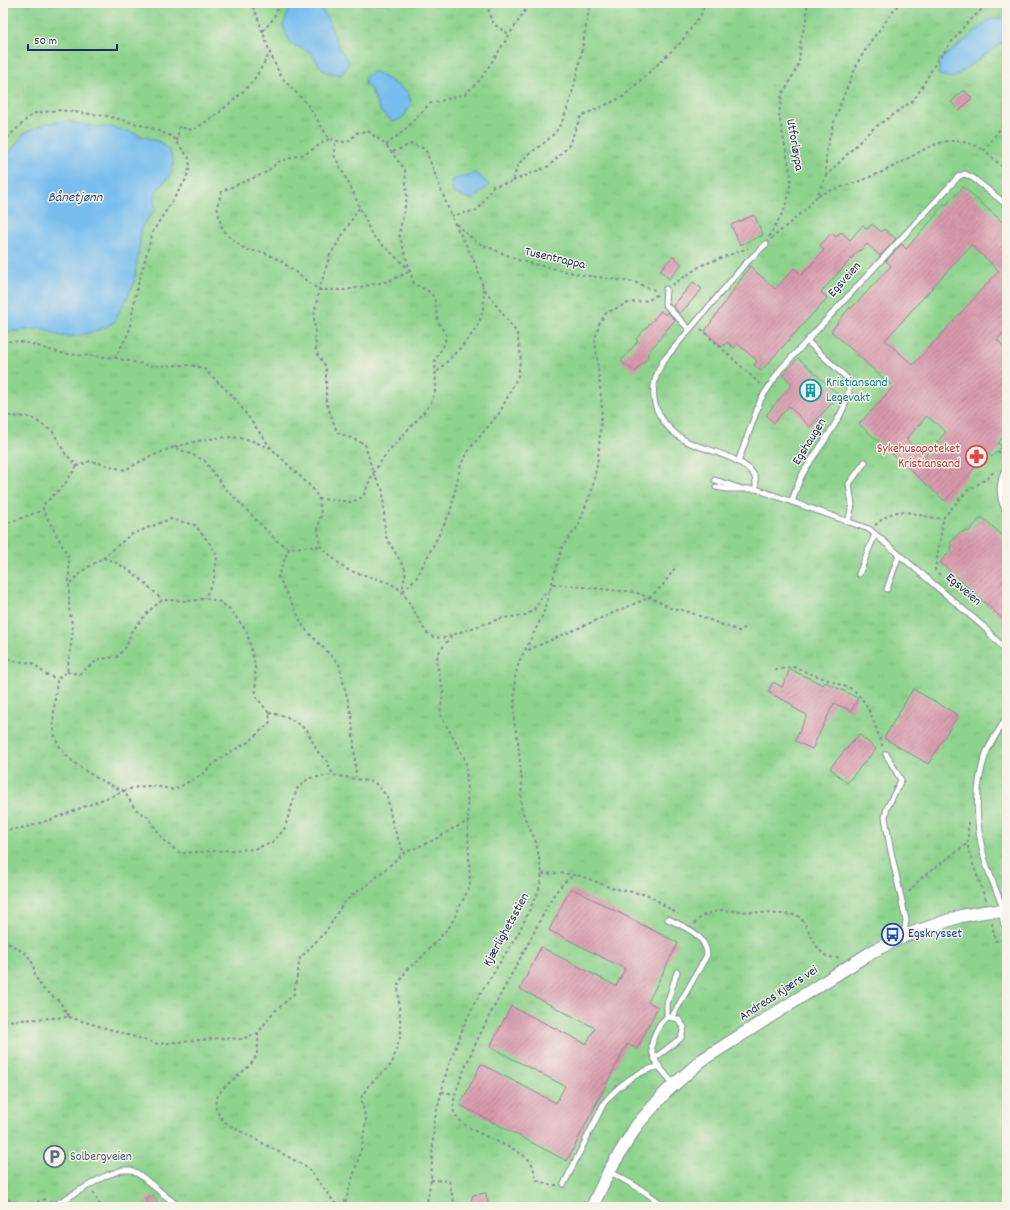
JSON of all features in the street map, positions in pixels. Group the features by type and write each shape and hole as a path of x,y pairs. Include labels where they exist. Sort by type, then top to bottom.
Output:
{"street":[{"path":"1002,468 1002,499 1007,508"},
{"name":"Andreas Kjærs vei","path":"592,1207 609,1171 637,1124 674,1084 702,1060 856,961 904,936 976,912 1006,916"}],"lane":[{"name":"Egsveien","path":"738,462 757,408 766,389 789,359 959,176 965,174 973,178 1007,205"},
{"path":"756,489 755,477 744,466 738,462 685,440 674,433 664,422 655,406 653,389 655,378 663,361 745,264 766,244"},
{"path":"666,289 664,304 689,329"},
{"name":"Egshaugen","path":"792,502 803,474 839,416 850,389 849,380 807,341"},
{"path":"848,522 852,505 849,484 865,462"},
{"path":"715,480 740,488"},
{"path":"716,487 727,489 740,488"},
{"name":"Egsveien","path":"740,488 756,489 869,529 984,627 1007,652"},
{"path":"859,574 875,534"},
{"path":"887,589 898,554"},
{"path":"1006,916 985,859 978,824 978,797 987,752 1007,717"},
{"path":"886,754 901,780 887,808 885,817 901,903 906,920 904,936"},
{"path":"668,919 691,930 704,943 706,949 706,957 670,1017 660,1024 651,1040 650,1045 659,1067 674,1084"},
{"path":"670,1017 668,1004 677,972"},
{"path":"655,1058 679,1040 683,1034 684,1027 682,1023 670,1017"},
{"path":"564,1184 604,1103 613,1093 639,1074 648,1069 659,1067"},
{"path":"51,1203 112,1173 122,1170 130,1170 140,1175 179,1207"},
{"path":"609,1171 642,1190 666,1207"}],"path":[{"path":"248,3 255,10 270,53 281,77 308,105 329,139 335,141 350,141 356,133 368,131 393,152 405,170 407,197 399,234 414,284 428,291 434,297 438,322 446,335 445,343 435,360 436,387 433,400 387,453 373,473 363,497 352,502 319,499"},
{"path":"263,31 273,19 280,3"},
{"path":"489,3 488,12 495,26 509,34"},
{"path":"386,145 407,128 429,104 465,94 480,80 530,3"},
{"path":"512,182 521,161 534,152 557,130 568,105 580,58 590,3"},
{"path":"451,216 478,210 493,186 512,182 549,166 568,147 581,116 623,96 681,42 702,13 705,3"},
{"name":"Utforløypa","path":"766,244 784,210 789,194 791,176 779,116 782,94 799,63 801,39 807,19 807,3"},
{"path":"826,176 826,152 832,125 845,92 859,60 898,3"},
{"path":"666,289 702,265 738,251 766,244 806,209 817,196 826,176 870,131 911,102 918,94 936,62 966,24 989,3"},
{"path":"176,141 179,127 193,130 213,118 238,96 253,81 270,53"},
{"path":"3,142 35,113 59,110 114,118 149,127 173,137 189,158 190,167 185,181 153,231 136,292 129,332 115,358"},
{"path":"984,150 1007,120"},
{"path":"329,139 305,154 280,162 265,173 222,191 217,206 221,226 236,243 246,250 263,252 281,261 319,290 346,290 389,281 410,271"},
{"path":"817,196 887,170 935,143 962,140 971,142 984,150 1007,171"},
{"path":"335,141 334,155 353,192 372,235 410,271"},
{"path":"393,152 411,144 425,149 454,223 478,267 482,286 483,309 478,325 436,373"},
{"path":"359,208 330,255 319,290 314,316 316,352 326,367 326,402 336,432 365,444 373,473 383,491 386,534 406,571 402,591"},
{"name":"Tusentrappa","path":"454,223 476,242 521,261 582,275 634,282 660,293"},
{"path":"402,591 418,577 450,513 461,464 464,458 471,447 500,412 518,376 521,356 517,333 482,286"},
{"name":"Kjærlighetsstien","path":"426,1207 431,1180 434,1122 447,1070 465,1023 475,1002 518,934 539,890 542,874 536,842 521,806 522,783 514,720 516,677 519,662 543,616 562,547 578,526 592,490 598,459 602,406 594,340 599,324 606,313 628,303 649,300 660,293"},
{"path":"694,323 766,389"},
{"path":"3,342 13,340 24,341 66,354 115,358 152,366 191,365 203,368 233,396 271,448 302,476 319,499 321,515 318,529 320,546 345,569 390,583 402,591 426,632 433,637 443,638 502,618 526,614 534,610 543,595 550,590"},
{"path":"3,418 6,416 30,417 53,432 66,455 78,466"},
{"path":"67,672 73,630 69,608 69,558 43,510 43,505 64,485 78,466 90,462 125,470 149,457 174,447 204,439 246,439 271,448"},
{"path":"174,447 204,460 224,487 277,541 289,548 320,546"},
{"path":"940,575 935,570 943,518 967,491 1002,468 1007,459 998,451"},
{"path":"3,524 43,510"},
{"path":"869,529 891,514 900,512 935,519 943,518"},
{"path":"70,583 85,568 104,558 130,535 170,518 195,525 210,544 216,555 214,579 205,598"},
{"path":"289,548 278,576 304,628 338,664 352,717 356,777"},
{"path":"104,558 116,561 147,584 162,600"},
{"path":"526,651 650,598 663,585 675,568"},
{"path":"552,584 621,591 630,590 670,608 686,611 740,631 745,628"},
{"path":"3,830 18,830 139,786 160,787 174,790 201,775 222,757 250,741 264,730 270,722 269,713 256,697 255,666 247,632 230,609 220,602 205,598 193,601 162,600 149,611 131,632 127,646 117,657 99,659 78,674 67,672 57,679"},
{"path":"258,1033 259,1050 253,1062 228,1082 218,1096 216,1106 220,1118 229,1125 308,1167 339,1207 346,1200 362,1146 366,1120 361,1098 368,1086 392,1064 401,1034 398,985 407,969 418,961 450,926 470,886 469,821 465,776 466,761 440,714 443,692 436,660 440,651 452,635"},
{"path":"3,656 14,661 33,663 45,674 57,679"},
{"path":"775,670 793,667 852,689 860,695 886,754"},
{"path":"57,679 54,732 60,748 76,763 98,779 124,791 135,809 148,817 164,841 180,853 254,849 272,843 284,830 297,789 309,778 333,775 356,777 374,782 387,796 393,826 404,853"},
{"path":"269,713 286,716 308,730 317,750 327,761 333,775"},
{"path":"3,1022 69,1018 158,1044 221,1038 242,1039 258,1033 272,1014 294,994 300,958 327,930 342,905 352,895 366,886 404,853 434,840 469,821"},
{"path":"968,822 968,850 988,904"},
{"path":"901,903 912,886 968,843"},
{"path":"542,874 561,873 572,876 581,876 612,888 651,896 681,915"},
{"path":"564,1184 550,1185 537,1180 533,1166 529,1160 516,1151 463,1124 453,1110 453,1105 470,1056 553,897 572,876"},
{"path":"691,930 702,916 721,910 797,915 807,926 820,953 830,958 837,958"},
{"path":"991,917 995,941 1003,940"},
{"path":"691,921 695,923"},
{"path":"3,940 27,954 33,964 35,975 41,987 60,1002 69,1018"},
{"path":"442,1092 456,1094"},
{"path":"431,1180 450,1181 455,1207"},
{"path":"90,1185 101,1207"},
{"path":"3,1193 8,1200 28,1205 51,1203"},
{"path":"5,1207 8,1200"}],"green space":[{"path":"3,3 1007,3 1007,1207 3,1207"}],"water":[{"path":"310,3 321,9 329,22 340,50 350,62 342,75 324,71 310,52 291,44 283,26 289,10"},
{"path":"992,18 1007,18 1007,39 953,78 939,75 939,61"},
{"path":"374,71 408,92 411,102 410,106 405,115 397,121 393,122 381,112 371,90 365,85 365,77"},
{"name":"Bånetjønn","path":"69,121 94,127 112,127 160,142 170,151 173,161 172,173 156,192 155,210 142,226 134,284 114,322 104,328 78,336 60,336 45,329 3,332 3,161 24,133 47,123"},
{"path":"476,173 489,185 473,200 453,193 451,180"}],"building":[{"path":"964,90 972,98 959,111 951,102"},
{"path":"963,187 1007,226 1007,329 997,340 1007,349 1007,433 998,443 1002,447 992,457 988,453 945,501 859,424 893,387 831,331 850,307 851,309 891,266 886,261 902,244 906,249 944,204 946,205","holes":["971,245 999,271 913,365 885,340","927,416 946,432 925,456 906,439"]},
{"path":"754,215 763,235 740,245 731,225"},
{"path":"872,224 881,232 884,229 896,239 880,256 867,244 860,251 859,250 821,292 827,298 761,371 754,365 757,361 738,344 734,348 727,342 722,347 705,331 750,266 775,289 794,268 802,275 824,250 820,246 831,233 836,237 841,232 850,240 863,225 867,229"},
{"path":"673,256 682,264 669,279 660,270"},
{"path":"693,282 702,289 680,314 673,306"},
{"path":"661,311 665,315 667,312 675,320 647,354 649,356 635,372 621,361 638,341 636,339"},
{"name":"Kristiansand Legevakt","path":"798,358 839,395 810,427 789,406 774,423 766,415 792,384 783,375"},
{"path":"982,517 1007,540 1007,623 940,562 952,550 949,547 952,545 950,543 961,531 963,533 965,530 968,532"},
{"path":"790,669 823,685 825,682 858,698 851,711 834,703 812,749 795,741 807,715 792,707 793,705 768,692 773,682 782,687"},
{"path":"913,689 958,715 928,764 884,738"},
{"path":"859,734 876,749 847,783 830,768"},
{"path":"571,888 678,943 648,1002 658,1007 637,1049 627,1044 567,1161 460,1105 481,1064 556,1103 565,1086 490,1047 511,1006 586,1044 595,1028 520,989 541,947 616,986 625,969 549,930"},
{"path":"486,1193 489,1207 469,1207 473,1195"},
{"path":"153,1195 160,1207 149,1207 145,1200"}],"waterway":[{"path":"281,3 289,10"}],"place":[{"name":"Kristiansand Legevakt","path":"810,390"},
{"name":"Sykehusapoteket Kristiansand","path":"976,456"},
{"name":"Egskrysset","path":"893,934"},
{"name":"Solbergveien","path":"55,1157"}]}
